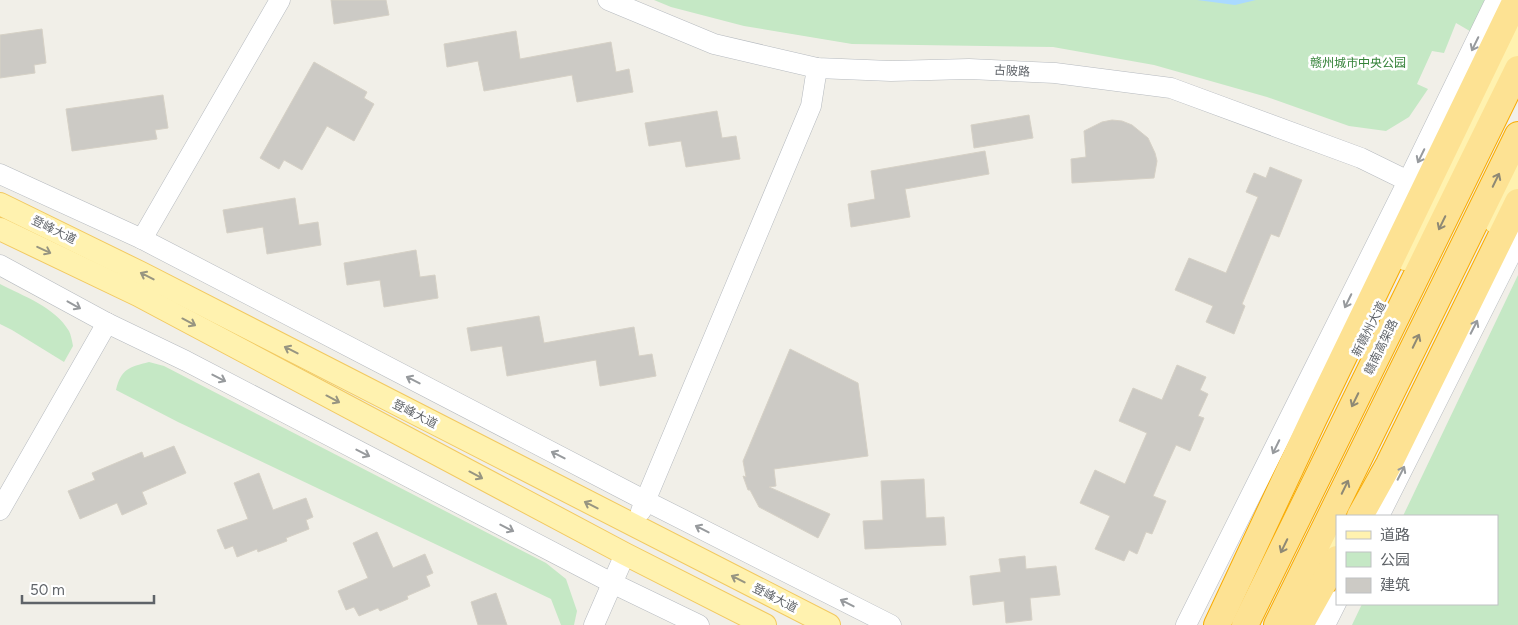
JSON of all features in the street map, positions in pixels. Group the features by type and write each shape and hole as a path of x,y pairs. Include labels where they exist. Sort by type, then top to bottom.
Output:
{"highway":[{"path":"1218,625 1313,420 1516,0"},
{"name":"赣南高架路","path":"1245,625 1518,69"},
{"path":"1277,625 1518,135"},
{"path":"1361,515 1390,464 1518,202"},
{"path":"1300,625 1336,561"}],"main road":[{"name":"新赣州大道","path":"1218,625 1472,128 1518,32"},
{"path":"1349,515 1518,174"},
{"name":"登峰大道","path":"0,204 142,273 828,625"},
{"name":"登峰大道","path":"0,229 138,295 625,554 765,625"},
{"path":"1296,625 1336,544"}],"street":[{"path":"142,240 280,0"},
{"name":"古陂路","path":"608,0 714,44 817,68 891,70 969,69 1055,73 1171,88 1361,158 1408,181"},
{"path":"1186,625 1408,181 1496,0"},
{"path":"635,527 811,106 817,68"},
{"path":"0,174 142,240 890,625"},
{"path":"1380,515 1518,240"},
{"path":"0,265 107,323 186,361 698,625"},
{"path":"0,510 107,323"},
{"path":"594,625 625,554"},
{"path":"1325,625 1336,603"}],"green space":[{"name":"赣州城市中央公园","path":"654,0 1518,0 1518,59 1456,23 1444,53 1432,51 1417,84 1428,89 1409,117 1386,131 1349,126 1267,97 1154,65 1053,47 852,44 744,26 671,7"},
{"path":"1518,275 1518,625 1352,625 1362,605 1498,605 1498,515 1403,515"},
{"path":"0,284 38,303 56,315 63,323 70,333 73,346 64,362 0,324"},
{"path":"149,362 164,366 546,563 566,579 577,611 574,625 561,625 551,599 178,422 116,390 123,373"}],"water":[{"path":"1197,0 1256,0 1235,5"}],"building":[{"path":"331,0 386,0 389,15 334,24"},
{"path":"42,29 46,63 34,65 35,73 0,78 0,35"},
{"path":"516,31 520,59 611,42 616,72 629,69 633,92 577,102 572,75 484,91 478,61 447,67 444,44"},
{"path":"314,62 367,92 364,98 374,104 354,141 327,126 302,170 284,160 279,169 260,158"},
{"path":"163,95 168,128 155,130 157,139 72,151 66,109"},
{"path":"717,111 722,138 736,136 740,159 686,167 681,141 649,146 645,123"},
{"path":"1029,115 1033,138 974,148 971,125"},
{"path":"1112,120 1132,125 1148,138 1157,161 1154,178 1072,183 1071,159 1086,157 1084,131 1102,122"},
{"path":"985,151 989,174 905,189 910,217 851,227 848,204 875,199 871,171"},
{"path":"1270,167 1302,180 1279,237 1271,234 1242,304 1245,306 1234,334 1206,322 1213,306 1175,290 1189,258 1226,273 1258,197 1246,192 1254,173 1266,178"},
{"path":"295,198 299,225 318,222 321,245 267,254 263,227 227,233 223,210"},
{"path":"416,250 420,277 435,275 438,298 384,307 380,280 347,285 344,263"},
{"path":"539,316 544,343 634,327 639,356 652,354 656,376 600,386 596,360 507,376 502,346 471,351 467,328"},
{"path":"790,349 858,383 868,456 774,469 776,486 769,487 830,514 818,538 759,507 750,490 748,490 743,476 746,477 743,461"},
{"path":"1177,365 1206,377 1200,390 1208,394 1198,416 1204,418 1190,451 1176,445 1153,496 1166,501 1152,534 1146,532 1137,554 1129,550 1124,561 1095,549 1110,516 1080,503 1095,470 1125,484 1147,433 1119,421 1133,388 1162,400"},
{"path":"174,446 186,473 142,492 147,504 122,515 117,503 80,519 68,491 95,480 92,473 142,452 144,458"},
{"path":"259,473 273,510 306,498 313,517 306,520 309,529 286,538 287,541 258,552 257,549 237,557 233,546 225,549 217,530 248,519 234,483"},
{"path":"924,479 926,518 944,517 946,545 865,549 863,521 883,520 881,481"},
{"path":"377,532 393,568 425,554 433,573 426,576 430,586 407,596 408,599 380,611 378,608 359,616 354,607 346,610 338,591 368,578 353,543"},
{"path":"1025,556 1026,569 1056,566 1060,595 1030,598 1032,620 1006,623 1004,601 973,605 970,576 1001,572 999,559"},
{"path":"496,593 507,625 478,625 471,602"}]}
